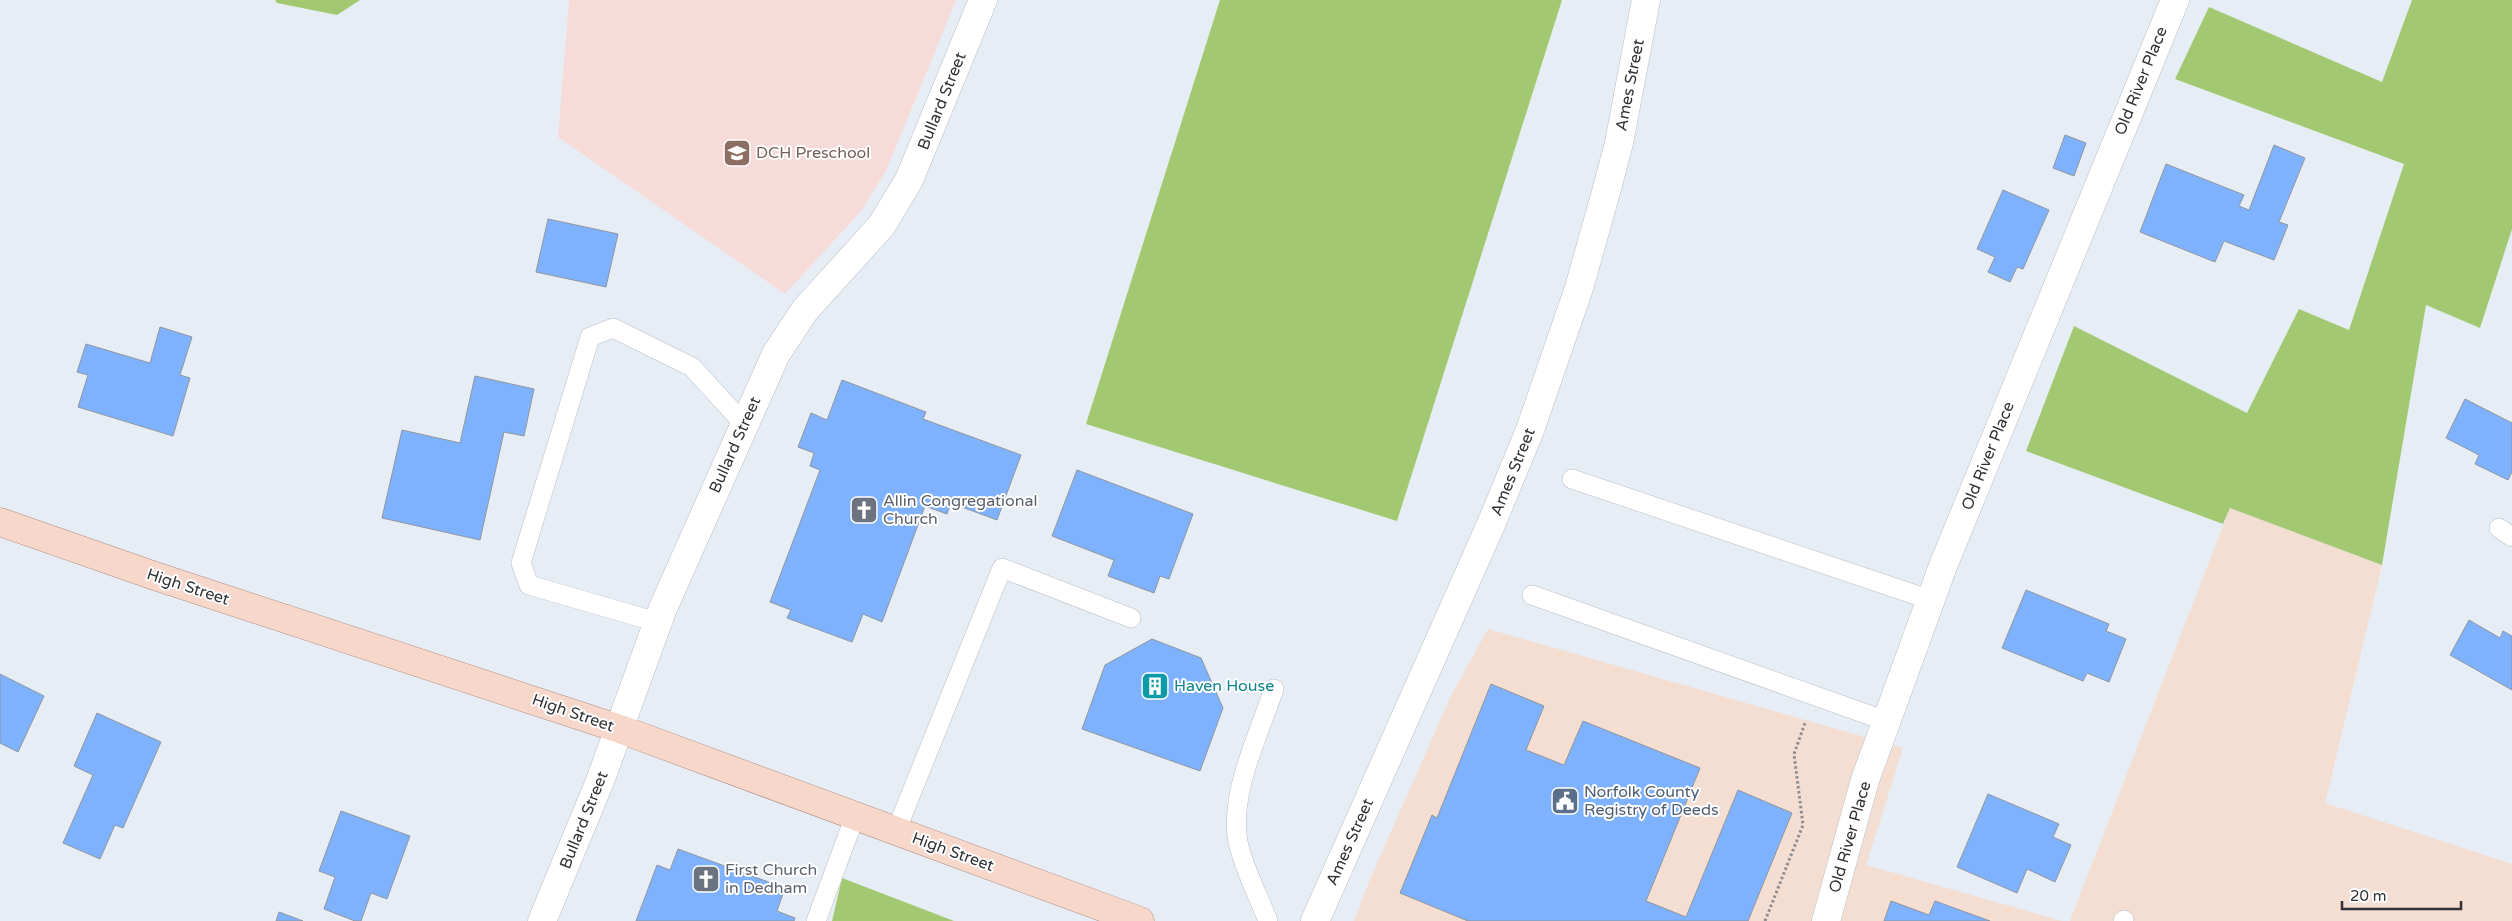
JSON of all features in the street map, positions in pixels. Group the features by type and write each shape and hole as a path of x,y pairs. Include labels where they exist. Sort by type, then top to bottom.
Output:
{"main road":[{"name":"High Street","path":"0,522 152,575 620,729 1140,921"}],"street":[{"name":"Bullard Street","path":"542,921 620,729 657,622 776,354 790,330 871,238 896,204 910,180 984,0"},
{"name":"Ames Street","path":"1315,921 1492,522 1530,430 1578,288 1606,192 1619,143 1646,0"},
{"name":"Old River Place","path":"1826,921 1866,780 1931,600 2175,0"}],"lane":[{"path":"657,622 529,585 521,563 590,337 613,328 692,367 744,424"},
{"path":"1572,479 1931,600"},
{"path":"896,831 1002,568 1131,618"},
{"path":"1532,595 1815,694 1886,721"},
{"path":"1268,921 1238,842 1236,822 1243,781 1274,689"},
{"path":"816,921 855,816"}],"path":[{"path":"1765,921 1802,825 1794,754 1815,694"}],"shaded area":[{"name":"DCH Preschool","path":"569,0 956,0 887,169 862,210 785,294 558,137"},
{"path":"2230,508 2382,565 2325,803 2512,864 2512,921 2070,921"},
{"path":"1488,629 1903,748 1866,865 2062,921 1354,921 1368,884 1451,696"}],"green space":[{"path":"275,0 360,0 337,15 277,3"},
{"path":"1220,0 1562,0 1397,521 1086,424"},
{"path":"2412,0 2512,0 2512,229 2480,328 2426,305 2382,565 2230,508 2223,524 2026,451 2074,326 2247,413 2299,309 2349,330 2404,164 2175,79 2209,7 2382,82"},
{"path":"842,878 954,921 832,921"}],"building":[{"path":"2065,135 2086,143 2074,176 2053,168"},
{"path":"2274,145 2305,158 2279,222 2288,225 2274,260 2224,241 2215,262 2140,232 2166,164 2244,195 2239,206 2249,210"},
{"path":"2003,190 2049,210 2023,269 2017,267 2010,282 1988,272 1995,257 1977,249"},
{"path":"548,219 618,234 606,287 536,272"},
{"path":"160,327 192,337 180,375 190,378 173,436 78,407 88,375 77,372 86,344 150,363"},
{"path":"475,376 534,389 524,436 504,432 480,540 382,518 402,430 460,443"},
{"name":"Allin Congregational Church","path":"842,380 926,412 923,419 1021,455 997,520 951,503 947,514 925,506 882,622 863,614 852,642 787,618 791,610 770,602 820,470 810,466 814,453 798,447 811,413 827,420"},
{"path":"2465,399 2512,423 2512,472 2508,480 2475,464 2479,455 2446,438"},
{"path":"1077,470 1193,514 1169,579 1160,576 1154,593 1108,576 1114,560 1052,536"},
{"path":"2026,590 2109,624 2106,631 2126,639 2109,682 2087,673 2083,681 2002,648"},
{"path":"2469,620 2500,638 2503,631 2512,636 2512,690 2450,655"},
{"name":"Haven House","path":"1152,639 1201,658 1223,708 1200,771 1082,729 1105,665"},
{"path":"0,674 44,696 18,752 0,743"},
{"name":"Norfolk County Registry of Deeds","path":"1491,684 1544,706 1526,750 1564,765 1583,721 1700,768 1646,901 1686,917 1738,790 1792,813 1748,921 1468,921 1400,893 1432,815 1437,818"},
{"path":"97,713 161,742 123,828 115,825 100,859 63,843 93,775 74,766"},
{"path":"1988,794 2059,824 2053,837 2071,845 2055,882 2027,869 2017,893 1957,867"},
{"path":"341,811 410,836 387,899 371,893 361,921 355,921 324,909 335,877 319,871"},
{"name":"First Church in Dedham","path":"678,849 785,888 777,911 795,918 794,921 636,921 657,865 670,870"},
{"path":"1891,901 1929,915 1935,901 1990,921 1884,921"},
{"path":"279,912 303,921 276,921"}],"place":[{"name":"DCH Preschool","path":"737,153"},
{"name":"Allin Congregational Church","path":"864,510"},
{"name":"Haven House","path":"1155,686"},
{"name":"Norfolk County Registry of Deeds","path":"1565,801"},
{"name":"First Church in Dedham","path":"706,879"}]}
